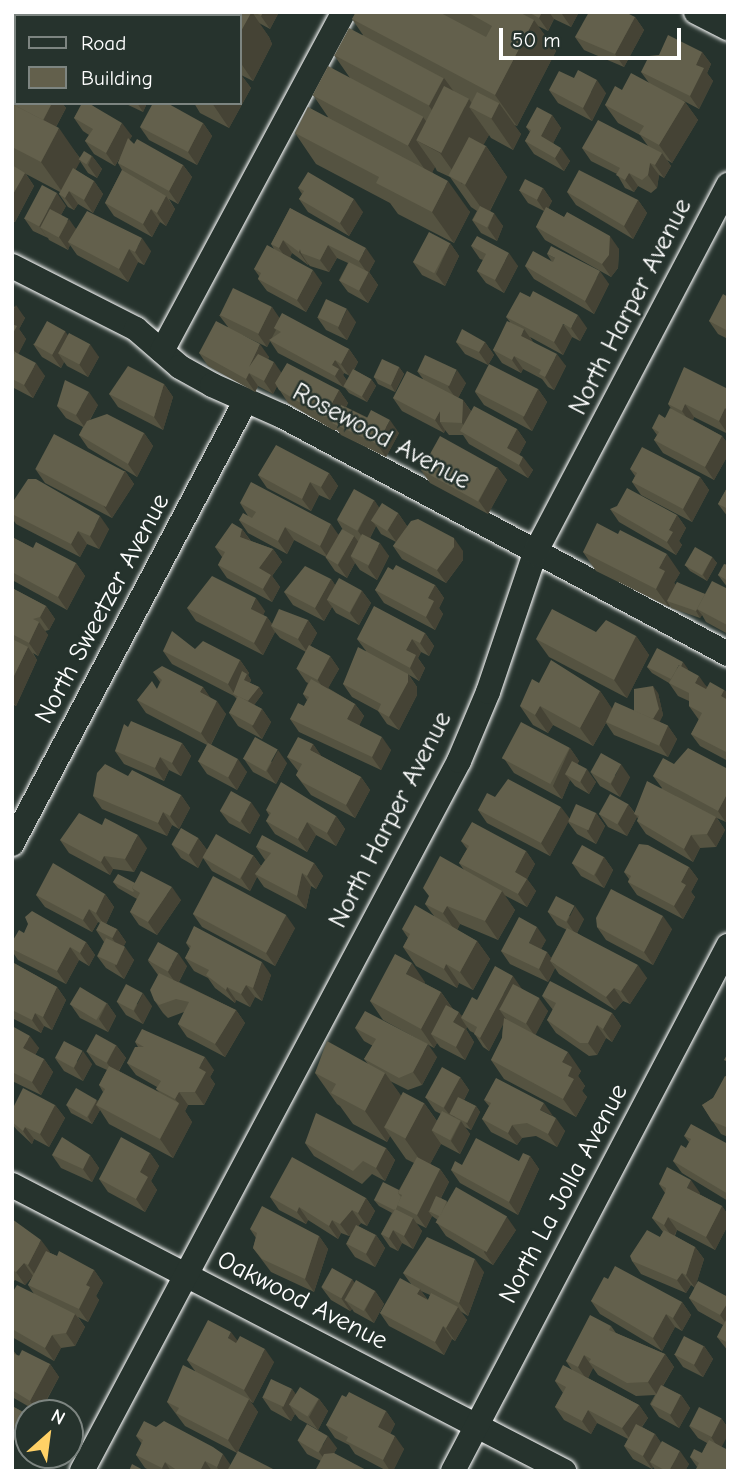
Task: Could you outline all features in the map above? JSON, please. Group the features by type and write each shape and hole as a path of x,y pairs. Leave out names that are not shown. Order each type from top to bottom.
{"street":[{"path":"162,351 344,12"},
{"path":"696,12 728,28"},
{"name":"North Harper Avenue","path":"82,1471 459,761 488,692 535,553 728,185"},
{"name":"Rosewood Avenue","path":"12,266 136,329 180,367 728,654"},
{"name":"North Sweetzer Avenue","path":"12,844 246,400"},
{"name":"North La Jolla Avenue","path":"453,1471 728,946"},
{"name":"Oakwood Avenue","path":"12,1185 564,1471"}],"building":[{"path":"42,12 105,13 104,14"},
{"path":"161,12 251,13 242,29 242,14"},
{"path":"356,12 439,12 486,37 492,26 467,12 519,12 534,20 495,95 352,19"},
{"path":"528,12 542,12 539,18"},
{"path":"589,12 625,12 635,17 615,54 575,37"},
{"path":"349,28 443,78 429,106 334,55"},
{"path":"668,35 702,52 696,65 704,68 690,96 641,72 649,56 659,55"},
{"path":"328,66 423,117 408,146 313,95"},
{"path":"578,70 597,80 583,108 549,90 559,71 574,78"},
{"path":"631,73 685,102 659,145 639,134 644,126 605,105 615,86 622,90"},
{"path":"14,77 14,105 51,105 43,120 12,104"},
{"path":"444,86 469,99 441,153 416,140"},
{"path":"477,92 499,103 492,118 469,107"},
{"path":"12,104 59,128 41,162 12,147"},
{"path":"81,105 91,105 122,123 106,153 85,141 93,129 74,118"},
{"path":"152,105 171,105 203,123 188,152 140,127"},
{"path":"308,107 448,181 432,212 376,183 379,177 295,133"},
{"path":"537,107 552,115 541,136 561,148 555,158 525,141 531,130 526,127"},
{"path":"598,120 662,153 655,165 650,163 648,175 642,180 629,173 625,180 616,175 620,168 582,148"},
{"path":"469,137 486,146 465,185 448,176"},
{"path":"128,138 134,144 137,139 183,165 169,191 118,163"},
{"path":"84,151 92,156 86,164 79,159"},
{"path":"12,165 25,173 12,196"},
{"path":"73,168 94,181 84,200 69,191 65,198 59,194"},
{"path":"122,170 166,196 157,213 151,209 143,224 105,203"},
{"path":"579,170 638,200 624,226 567,192"},
{"path":"308,172 354,199 340,223 299,199 304,191 298,188"},
{"path":"525,179 543,188 537,200 519,191"},
{"path":"42,185 57,193 39,227 24,219"},
{"path":"480,206 494,213 487,228 473,220"},
{"path":"546,207 564,217 567,212 610,236 609,255 602,264 536,227"},
{"path":"290,208 366,248 359,261 328,245 320,260 301,253 300,249 299,252 283,240 279,248 271,244"},
{"path":"50,209 69,219 59,237 40,228"},
{"path":"87,211 142,238 135,252 129,249 119,269 68,242"},
{"path":"429,232 450,243 434,273 413,262"},
{"path":"477,236 509,253 495,280 477,271 486,254 471,246"},
{"path":"267,245 313,270 297,300 258,279 261,273 254,269"},
{"path":"551,246 600,271 585,301 525,266 533,251 553,262 555,258 547,254"},
{"path":"349,262 369,272 359,291 339,281"},
{"path":"233,288 272,307 258,334 220,315"},
{"path":"533,291 578,315 571,328 563,324 554,342 506,317 520,292 530,297"},
{"path":"723,294 728,297 728,331 709,321"},
{"path":"326,299 347,309 338,327 318,317"},
{"path":"282,313 349,349 341,364 335,360 332,365 339,369 335,376 269,340 281,332 274,328"},
{"path":"47,321 65,331 52,355 34,345"},
{"path":"216,321 260,344 249,367 258,354 274,362 264,381 249,373 246,379 199,353"},
{"path":"507,321 524,329 521,336 557,354 545,377 539,374 541,370 514,356 512,360 493,350"},
{"path":"462,329 485,342 479,352 456,342"},
{"path":"69,333 90,344 79,365 58,353"},
{"path":"15,352 36,363 24,385 12,379 12,358"},
{"path":"425,355 457,370 449,386 417,371"},
{"path":"382,359 399,367 391,385 374,377"},
{"path":"287,363 339,390 329,409 333,411 330,416 324,417 279,390 275,383"},
{"path":"489,364 538,389 524,417 475,392"},
{"path":"128,366 164,384 154,417 109,394"},
{"path":"684,367 728,389 728,410 725,408 719,421 685,404 682,411 668,404"},
{"path":"353,369 371,379 362,397 343,386"},
{"path":"407,371 463,400 462,423 440,422 440,411 435,420 393,398"},
{"path":"65,380 89,392 76,415 57,406"},
{"path":"341,405 367,418 371,410 390,420 377,444 332,423"},
{"path":"474,406 517,429 507,448 523,457 519,465 460,431"},
{"path":"670,408 722,436 705,467 654,440 659,432 652,428 659,414 665,418"},
{"path":"107,414 144,433 128,464 79,435 87,421"},
{"path":"54,434 125,472 106,507 35,469"},
{"path":"440,436 497,468 478,502 421,470"},
{"path":"276,445 329,473 321,487 310,482 302,499 258,475"},
{"path":"642,447 700,477 683,509 632,482 637,473 630,469"},
{"path":"28,479 36,479 100,516 90,536 78,531 71,544 12,514 12,503"},
{"path":"251,482 331,524 320,546 285,527 278,541 239,520 243,513 252,518 256,512 240,503"},
{"path":"728,486 728,509 718,504"},
{"path":"627,488 677,515 669,530 673,532 667,542 610,509 617,506"},
{"path":"354,489 374,500 357,531 337,520"},
{"path":"382,503 398,513 387,531 371,521"},
{"path":"418,519 454,538 454,547 437,570 393,546 411,521"},
{"path":"232,523 242,529 240,537 273,549 259,568 271,575 263,589 218,565 225,552 215,547"},
{"path":"597,523 618,534 620,530 667,554 659,568 665,571 656,589 583,552"},
{"path":"342,529 354,536 338,565 326,558"},
{"path":"362,534 380,543 368,565 351,556"},
{"path":"12,537 33,548 36,542 76,563 58,597 12,572"},
{"path":"695,547 712,557 702,575 684,565"},
{"path":"724,564 728,565 728,581 718,575"},
{"path":"396,565 435,585 428,598 434,601 426,617 375,590 388,567 393,570"},
{"path":"305,566 331,579 315,608 284,592"},
{"path":"212,576 256,598 251,609 267,617 254,643 187,608"},
{"path":"339,578 362,591 350,612 327,600"},
{"path":"712,581 728,589 727,625 697,609"},
{"path":"677,582 705,594 696,611 667,601"},
{"path":"12,588 46,606 40,617 33,619 39,622 29,643 12,634"},
{"path":"374,606 425,633 420,643 412,639 406,650 416,655 410,668 357,639"},
{"path":"279,609 308,620 298,639 271,626"},
{"path":"552,609 596,632 606,620 636,636 614,680 536,639"},
{"path":"172,631 195,649 203,641 240,660 228,684 163,651"},
{"path":"12,639 28,647 12,680"},
{"path":"309,645 330,656 318,680 296,669"},
{"path":"358,647 408,674 408,682 389,717 378,711 381,704 343,684"},
{"path":"657,648 683,662 671,679 647,667"},
{"path":"551,660 600,691 580,728 540,706 535,715 520,706 532,679 539,683"},
{"path":"679,665 699,676 695,683 706,689 710,682 724,690 721,696 728,700 728,753 691,734 702,713 689,706 689,693 669,683"},
{"path":"162,666 203,687 200,692 217,701 201,733 137,700 152,681 157,689 162,680 153,672"},
{"path":"242,671 247,674 244,680 259,687 248,701 233,694"},
{"path":"311,679 355,704 347,719 382,737 372,757 290,719 298,703 304,706 309,697 303,694"},
{"path":"653,686 659,709 653,719 634,711 634,689"},
{"path":"238,696 262,709 253,725 229,713"},
{"path":"615,702 668,726 659,746 606,722"},
{"path":"131,721 182,743 172,763 160,757 155,768 115,751 124,724 128,727"},
{"path":"521,722 570,748 550,784 502,758"},
{"path":"255,737 278,750 266,771 243,759"},
{"path":"298,737 313,744 310,750 361,777 346,805 302,782 296,775 302,764 287,757"},
{"path":"208,743 238,759 228,778 198,762"},
{"path":"688,748 728,769 728,797 726,796 718,811 653,776 663,758 674,764"},
{"path":"601,753 621,764 610,783 590,772"},
{"path":"572,761 587,769 580,782 565,774"},
{"path":"105,764 128,776 132,770 181,795 170,816 163,812 158,823 93,796 97,773"},
{"path":"508,779 561,807 541,843 478,810 487,793 495,797"},
{"path":"647,781 716,817 707,834 691,835 684,849 637,821 639,816 634,814"},
{"path":"281,782 336,816 327,833 307,822 298,839 266,821 271,813 266,810"},
{"path":"231,791 251,802 240,822 220,811"},
{"path":"610,794 628,804 617,824 599,814"},
{"path":"576,804 596,813 588,830 568,821"},
{"path":"79,813 102,825 105,818 138,835 125,859 104,856 101,862 60,840"},
{"path":"472,822 526,851 515,872 527,879 518,894 459,863 469,846 461,841"},
{"path":"181,828 198,838 189,854 172,844"},
{"path":"216,834 253,856 240,879 202,857"},
{"path":"262,835 314,863 307,876 302,873 297,896 255,874 271,853 256,847"},
{"path":"639,844 648,845 689,867 681,882 686,885 674,906 628,882 631,876 624,872"},
{"path":"582,845 604,857 594,875 572,863"},
{"path":"440,856 502,891 485,921 447,906 443,913 425,904 429,896 423,888"},
{"path":"53,863 105,894 96,913 89,909 83,920 36,895"},
{"path":"141,871 172,887 148,922 130,912 140,893 132,888"},
{"path":"118,874 135,883 133,892 113,882"},
{"path":"213,876 286,915 266,953 193,914"},
{"path":"611,889 663,916 644,952 597,927 596,918"},
{"path":"556,896 575,906 566,922 548,912"},
{"path":"415,905 477,941 460,972 446,964 444,969 403,947 410,934 402,929"},
{"path":"32,911 86,942 80,953 70,947 57,971 12,949 12,942 19,930 24,933 28,924 25,917"},
{"path":"519,917 537,927 529,943 547,952 539,969 501,951"},
{"path":"101,921 117,929 112,938 96,930"},
{"path":"194,926 262,962 253,988 246,985 241,994 227,987 226,990 206,975 209,970 185,958 191,946 186,943"},
{"path":"567,928 638,965 621,991 614,988 606,997 550,961"},
{"path":"106,938 125,947 117,965 98,956"},
{"path":"158,942 178,953 168,972 148,960"},
{"path":"395,954 412,963 406,974 441,992 421,1029 370,1001"},
{"path":"12,962 57,987 43,1017 35,1013 32,1020 12,1010"},
{"path":"495,966 513,976 480,1038 474,1034 477,1027 461,1018 472,997 477,1000"},
{"path":"159,973 236,1010 215,1044 178,1024 189,1002 176,999 159,1005 154,1000 150,990"},
{"path":"550,981 612,1013 603,1029 597,1025 588,1043 580,1043 547,1020 556,1003 542,996"},
{"path":"126,984 143,993 133,1011 117,1002"},
{"path":"513,984 539,998 526,1024 499,1010"},
{"path":"80,987 107,1003 96,1020 70,1004"},
{"path":"446,1005 459,1012 453,1022 465,1029 456,1047 431,1034"},
{"path":"365,1011 428,1044 413,1072 399,1078 364,1059 376,1039 355,1028"},
{"path":"504,1018 568,1052 562,1062 572,1067 568,1076 574,1079 563,1099 491,1060 502,1038"},
{"path":"12,1026 30,1036 23,1048 44,1059 32,1082 12,1072"},
{"path":"142,1029 205,1057 199,1068 206,1072 195,1092 179,1092 175,1099 156,1089 161,1081 127,1063 135,1047 144,1047 135,1042"},
{"path":"96,1034 116,1045 106,1063 86,1051"},
{"path":"64,1041 83,1051 74,1068 55,1058"},
{"path":"327,1041 385,1073 365,1111 331,1093 336,1084 315,1073"},
{"path":"109,1066 179,1103 160,1139 96,1105 105,1089 99,1085"},
{"path":"442,1067 460,1077 443,1108 425,1098"},
{"path":"725,1076 728,1077 728,1128 712,1121 702,1105 713,1098"},
{"path":"496,1078 544,1103 540,1110 556,1118 548,1134 527,1123 512,1125 508,1133 482,1119 491,1103 484,1100"},
{"path":"23,1088 55,1105 40,1134 25,1127 23,1131 12,1122 12,1110"},
{"path":"76,1088 97,1100 87,1117 66,1105"},
{"path":"403,1092 424,1103 405,1139 384,1127"},
{"path":"458,1097 476,1106 467,1123 449,1114"},
{"path":"442,1111 461,1121 450,1140 432,1130"},
{"path":"316,1113 386,1148 376,1168 363,1161 353,1171 305,1143"},
{"path":"691,1124 728,1144 728,1194 673,1161 681,1145 686,1148 691,1139 684,1136"},
{"path":"62,1137 90,1155 83,1169 52,1155"},
{"path":"121,1137 150,1153 140,1172 148,1177 136,1199 99,1179"},
{"path":"476,1138 519,1161 523,1153 530,1156 509,1202 451,1170 455,1161 462,1165"},
{"path":"292,1157 366,1198 358,1213 352,1210 340,1224 332,1220 329,1226 299,1207 297,1212 270,1197"},
{"path":"417,1157 440,1169 417,1215 397,1205 402,1195 398,1193"},
{"path":"667,1167 691,1180 687,1188 722,1206 706,1237 668,1217 664,1225 652,1218 665,1193 666,1188 659,1184"},
{"path":"383,1182 399,1190 401,1197 394,1210 374,1200"},
{"path":"456,1187 507,1216 487,1252 436,1223"},
{"path":"436,1196 447,1201 440,1216 429,1212"},
{"path":"262,1206 319,1236 305,1279 262,1259 253,1248 257,1233 250,1229"},
{"path":"395,1209 413,1218 404,1236 393,1230 389,1238 381,1234"},
{"path":"12,1219 41,1240 28,1265 24,1263 16,1272 12,1270"},
{"path":"356,1225 376,1235 366,1254 346,1244"},
{"path":"647,1230 660,1237 664,1230 695,1247 686,1275 682,1273 677,1280 632,1261 630,1256"},
{"path":"427,1237 475,1259 459,1303 403,1273"},
{"path":"46,1251 57,1256 59,1251 94,1270 86,1285 90,1287 79,1309 28,1285"},
{"path":"615,1266 682,1302 673,1318 666,1314 653,1338 591,1301 604,1277 608,1279"},
{"path":"332,1268 352,1279 341,1298 321,1287"},
{"path":"400,1278 420,1289 417,1294 428,1300 431,1293 458,1307 446,1328 443,1326 435,1342 380,1313"},
{"path":"356,1280 375,1291 364,1311 345,1300"},
{"path":"698,1281 728,1297 720,1315 689,1298"},
{"path":"17,1285 75,1314 66,1333 52,1335 45,1348 12,1329 12,1293"},
{"path":"590,1315 611,1326 609,1330 665,1354 648,1382 627,1383 589,1362 591,1359 584,1355 578,1367 566,1361"},
{"path":"208,1320 231,1332 228,1338 236,1343 240,1336 265,1349 244,1390 187,1360"},
{"path":"728,1320 728,1343 717,1337"},
{"path":"684,1336 704,1346 694,1365 674,1355"},
{"path":"22,1350 50,1364 31,1399 12,1390 12,1353 19,1356"},
{"path":"183,1365 249,1399 228,1440 176,1413 179,1408 167,1402"},
{"path":"563,1365 639,1405 622,1428 588,1410 582,1421 555,1407 566,1387 555,1381"},
{"path":"271,1379 292,1389 283,1407 263,1397"},
{"path":"661,1385 681,1395 671,1415 651,1405"},
{"path":"300,1387 319,1399 308,1416 289,1405"},
{"path":"349,1392 386,1411 378,1427 395,1436 383,1460 346,1441 348,1437 326,1425 342,1395 346,1397"},
{"path":"12,1406 14,1428 12,1428"},
{"path":"699,1407 721,1418 712,1437 689,1426"},
{"path":"144,1421 156,1427 164,1421 213,1447 223,1454 217,1467 205,1461 200,1471 178,1471 165,1462 162,1468 136,1455 143,1440 136,1436"},
{"path":"307,1424 328,1436 318,1452 297,1440"},
{"path":"636,1424 655,1434 643,1456 624,1446"},
{"path":"709,1440 728,1450 728,1471 695,1471 699,1463 690,1457 694,1449 702,1453"},
{"path":"662,1441 680,1451 669,1471 650,1462"},
{"path":"238,1451 273,1469 273,1471 227,1471"},
{"path":"334,1453 368,1471 315,1471 324,1454"},
{"path":"132,1464 145,1471 129,1471"}]}
